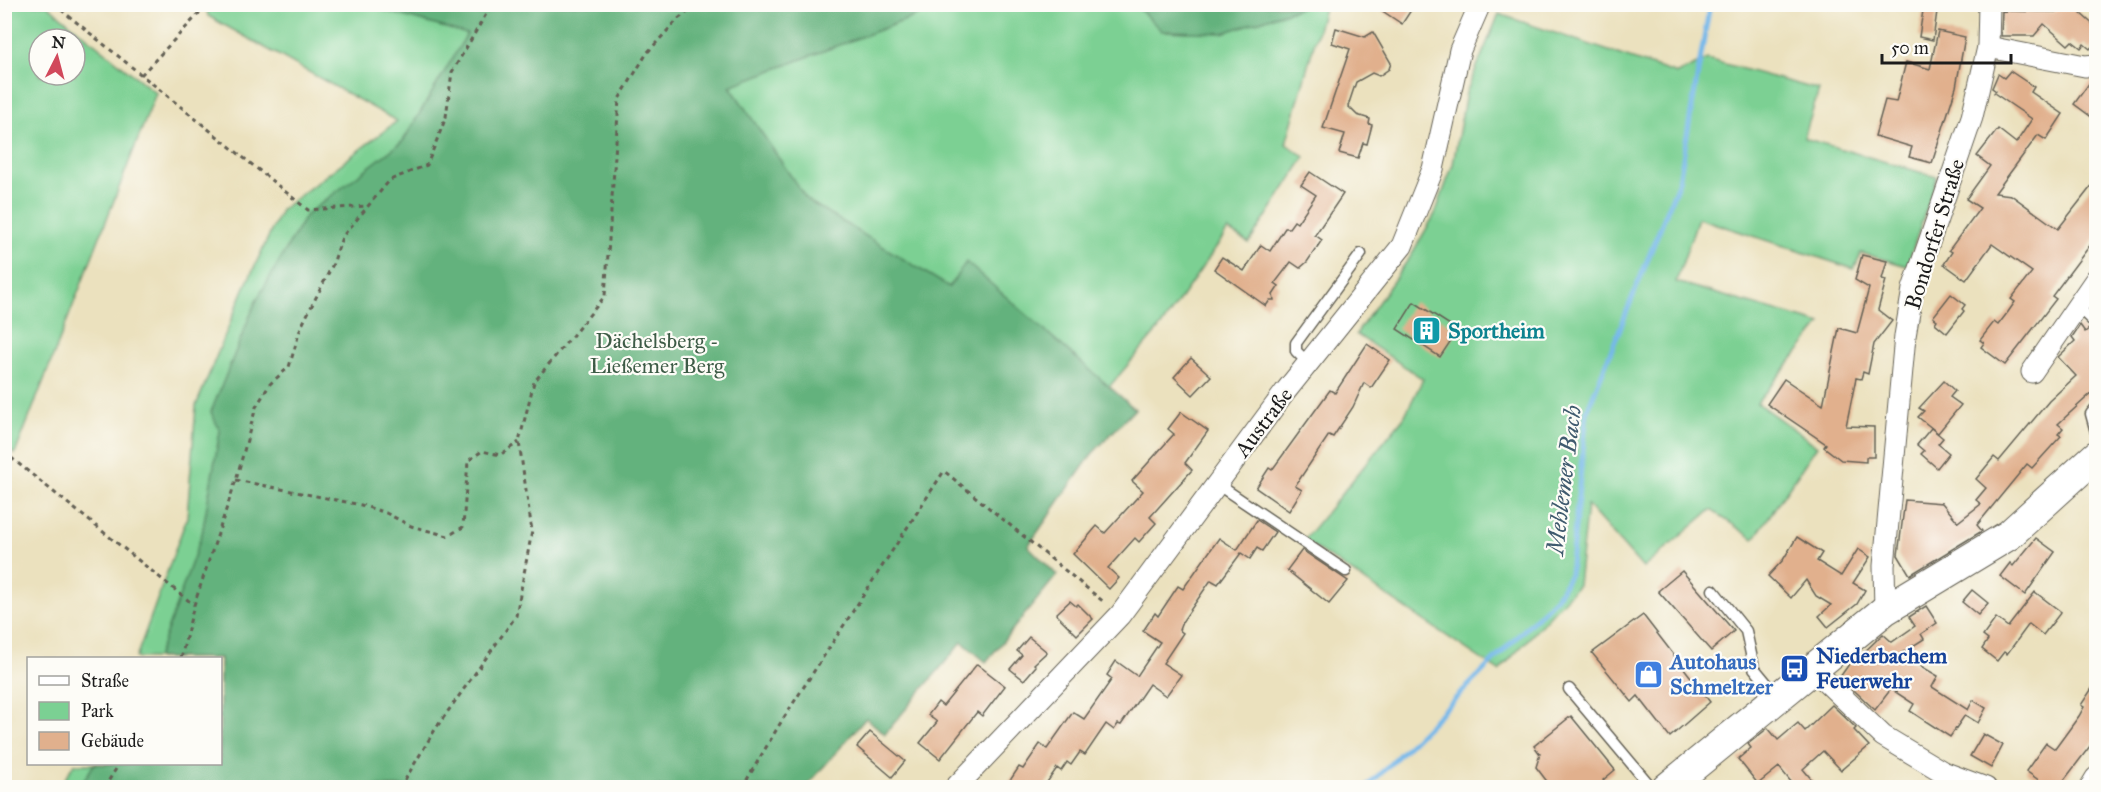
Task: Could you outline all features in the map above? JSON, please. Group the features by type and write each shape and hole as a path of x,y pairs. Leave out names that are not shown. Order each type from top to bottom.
{"main road":[{"path":"1667,788 1885,610 2008,535 2097,456"}],"street":[{"name":"Austraße","path":"955,788 1120,615 1308,363 1402,246 1433,169 1460,50 1480,4"},
{"name":"Bondorfer Straße","path":"1885,610 1884,566 1905,336 1913,289 1972,117 1988,47 1989,4"},
{"path":"1988,47 2085,66 2097,65"},
{"path":"2032,372 2097,279"},
{"path":"1812,668 1883,736 1943,772 1986,788"},
{"path":"2090,788 2097,778"}],"lane":[{"path":"1308,363 1296,351 1296,343 1361,254"},
{"path":"2078,307 2097,324"},
{"path":"2097,408 2091,414 2097,432"},
{"path":"1216,484 1346,571"},
{"path":"1713,590 1746,631 1754,668 1778,697"},
{"path":"1569,689 1652,788"}],"path":[{"path":"54,4 308,210 368,206"},
{"path":"141,75 208,4"},
{"path":"181,657 194,605 236,480 256,407 270,384 289,367 301,327 333,264 342,237 390,180 427,165 446,117 452,72 492,4"},
{"path":"400,788 436,728 516,616 532,531 519,442 534,382 605,296 619,99 647,53 678,19 699,4"},
{"path":"236,480 361,505 386,513 411,526 448,536 463,527 468,461 482,451 500,455 519,442"},
{"path":"4,452 194,605"},
{"path":"742,788 781,722 944,471 1120,615"},
{"path":"104,788 119,765"}],"green space":[{"name":"Dächelsberg - Ließemer Berg","path":"1245,4 1260,21 1308,5 1325,5 1286,144 1305,157 1249,243 1228,230 1163,324 1109,387 1093,373 699,787 59,788 73,765 222,765 222,657 136,657 187,517 196,406 244,289 281,210 397,121 208,16 206,5"},
{"path":"4,5 47,5 74,27 27,27 27,87 87,87 87,37 156,93 15,454 4,445"},
{"name":"Dächelsberg - Ließemer Berg","path":"364,5 960,5 935,9 730,86 807,200 949,287 966,262 1135,409 1092,454 1028,546 1057,575 986,662 962,642 885,734 866,718 806,787 80,787 93,765 222,765 222,657 157,657 202,534 220,431 211,412 256,301 306,215 403,141 467,34"},
{"path":"1135,5 1308,5 1223,33 1162,31"},
{"path":"1499,14 1677,74 1707,59 1819,90 1804,138 1937,177 1907,266 1861,253 1854,269 1698,218 1676,282 1821,324 1757,403 1817,446 1754,539 1711,510 1643,568 1587,505 1578,585 1499,671 1304,540 1404,417 1423,379 1356,334 1410,257 1435,214 1453,164 1466,93"}],"building":[{"path":"1372,4 1415,4 1402,24"},
{"path":"1924,4 1938,4 1933,40 1919,37"},
{"path":"2048,4 2070,4 2097,28 2097,41 2090,49 2084,44 2081,48 2072,41 2068,45 2044,24 2034,36 2001,36 2002,11 2055,12"},
{"path":"1336,28 1365,37 1373,32 1391,63 1389,69 1379,76 1372,73 1356,82 1348,106 1357,115 1370,119 1369,124 1372,125 1367,144 1363,143 1358,158 1339,153 1345,134 1323,128 1350,49 1332,43"},
{"path":"1938,31 1965,37 1956,87 1932,163 1909,157 1912,147 1875,136 1885,100 1896,102 1906,62 1930,69"},
{"path":"2010,71 2034,87 2031,92 2063,114 2046,140 2038,135 1995,193 2011,195 2058,229 2097,179 2097,236 2052,296 2056,299 2005,365 1981,347 1984,343 1980,340 1994,322 1998,325 2008,312 2015,302 2011,299 2032,272 1992,244 1966,280 1944,264 1952,252 1949,250 1980,208 1966,199 1990,166 1977,156 1998,129 2016,143 2032,119 1994,93 1996,91 1992,88 1998,74 2004,78"},
{"path":"2093,78 2097,78 2097,121 2074,104"},
{"path":"1310,172 1343,194 1315,235 1322,240 1307,262 1300,268 1291,262 1275,283 1279,286 1273,295 1274,300 1270,300 1266,306 1214,269 1222,257 1244,271 1261,245 1270,251 1285,228 1289,228 1294,221 1297,223 1316,195 1301,185"},
{"path":"1862,255 1887,261 1882,279 1886,280 1878,310 1892,321 1874,344 1868,374 1863,372 1861,379 1856,378 1846,426 1874,427 1874,457 1866,457 1866,462 1841,460 1824,447 1826,444 1767,404 1784,379 1823,405 1839,328 1857,333 1869,288 1855,280"},
{"path":"1951,294 1965,305 1962,309 1964,311 1947,333 1935,323 1937,320 1933,317"},
{"name":"Sportheim","path":"1414,302 1458,330 1440,357 1397,329"},
{"path":"2080,325 2085,332 2090,328 2097,331 2097,388 2058,424 2063,428 2058,434 2061,436 2032,468 2027,464 1977,525 1982,531 1910,575 1898,555 1905,500 1942,503 1958,522 1981,504 1976,500 1986,488 1976,479 1994,457 1999,461 2049,401 2076,376 2058,357 2075,341 2072,337"},
{"path":"1367,344 1390,360 1371,388 1364,383 1353,407 1333,437 1329,435 1295,486 1302,490 1289,511 1256,488 1269,468 1272,470 1330,390 1335,393"},
{"path":"1191,358 1211,376 1193,395 1174,377"},
{"path":"1944,381 1955,391 1950,397 1961,405 1938,433 1918,417 1924,411 1919,408"},
{"path":"1181,412 1208,431 1185,463 1192,470 1150,517 1156,523 1139,542 1135,538 1108,568 1119,578 1109,589 1073,554 1097,526 1105,533 1143,491 1132,481 1174,434 1168,429"},
{"path":"1931,428 1943,438 1938,444 1949,453 1937,468 1921,454 1924,451 1917,445"},
{"path":"1257,520 1275,532 1262,551 1257,548 1250,559 1241,553 1218,584 1211,580 1182,622 1179,630 1183,633 1163,663 1181,675 1166,696 1149,684 1121,725 1118,724 1114,730 1106,724 1085,755 1080,752 1071,765 1067,762 1061,771 1057,768 1043,788 1005,788 1019,767 1023,769 1040,744 1047,749 1073,712 1084,719 1112,679 1107,675 1116,661 1137,676 1160,642 1143,631 1155,613 1158,616 1178,586 1183,589 1219,538 1237,550"},
{"path":"1797,537 1822,553 1817,561 1841,576 1858,549 1870,557 1853,583 1865,590 1857,604 1828,627 1819,616 1831,605 1816,596 1806,580 1791,598 1768,576 1783,560"},
{"path":"2036,538 2055,552 2025,595 2000,576 2010,563 2013,566"},
{"path":"1302,550 1348,581 1329,604 1287,570"},
{"path":"1682,571 1734,631 1711,651 1658,591"},
{"path":"1972,590 1988,603 1978,615 1962,602"},
{"path":"2035,592 2061,612 2043,635 2029,624 2007,654 2004,652 1997,661 1982,649 1988,640 1983,636 1996,618 2008,627"},
{"path":"1070,601 1076,606 1078,604 1093,619 1077,635 1056,614"},
{"path":"1926,606 1937,623 1921,634 1924,639 1900,654 1938,676 1932,687 1968,710 1973,700 1986,708 1978,723 1965,715 1950,737 1910,711 1914,704 1891,689 1875,710 1840,677 1854,657 1857,659 1883,634 1892,642 1915,626 1909,617"},
{"name":"Autohaus Schmeltzer","path":"1643,615 1710,702 1670,737 1638,696 1632,702 1592,653"},
{"path":"1029,637 1047,652 1034,664 1036,666 1024,680 1010,669 1022,655 1017,651"},
{"path":"977,664 1005,686 982,716 977,712 940,759 920,743 937,722 928,715 938,702 943,706"},
{"path":"2097,681 2097,737 2058,788 2050,788 2026,771 2046,743 2055,749 2079,716 2084,707 2081,705"},
{"path":"1832,705 1856,728 1854,730 1869,746 1841,770 1823,751 1803,769 1813,781 1806,788 1796,788 1779,767 1758,784 1738,759 1751,748 1748,744 1768,728 1778,740 1798,723 1805,731"},
{"path":"1571,716 1615,770 1603,780 1609,788 1552,788 1536,767 1540,754 1534,746"},
{"path":"870,732 905,761 892,777 857,747"},
{"path":"1983,734 2003,745 1991,768 1970,756"}],"waterway":[{"name":"Mehlemer Bach","path":"1366,788 1557,597 1570,574 1587,411 1679,181 1710,4"}],"place":[{"name":"Sportheim","path":"1427,330"},
{"name":"Niederbachem Feuerwehr","path":"1795,668"},
{"name":"Autohaus Schmeltzer","path":"1649,674"}]}
